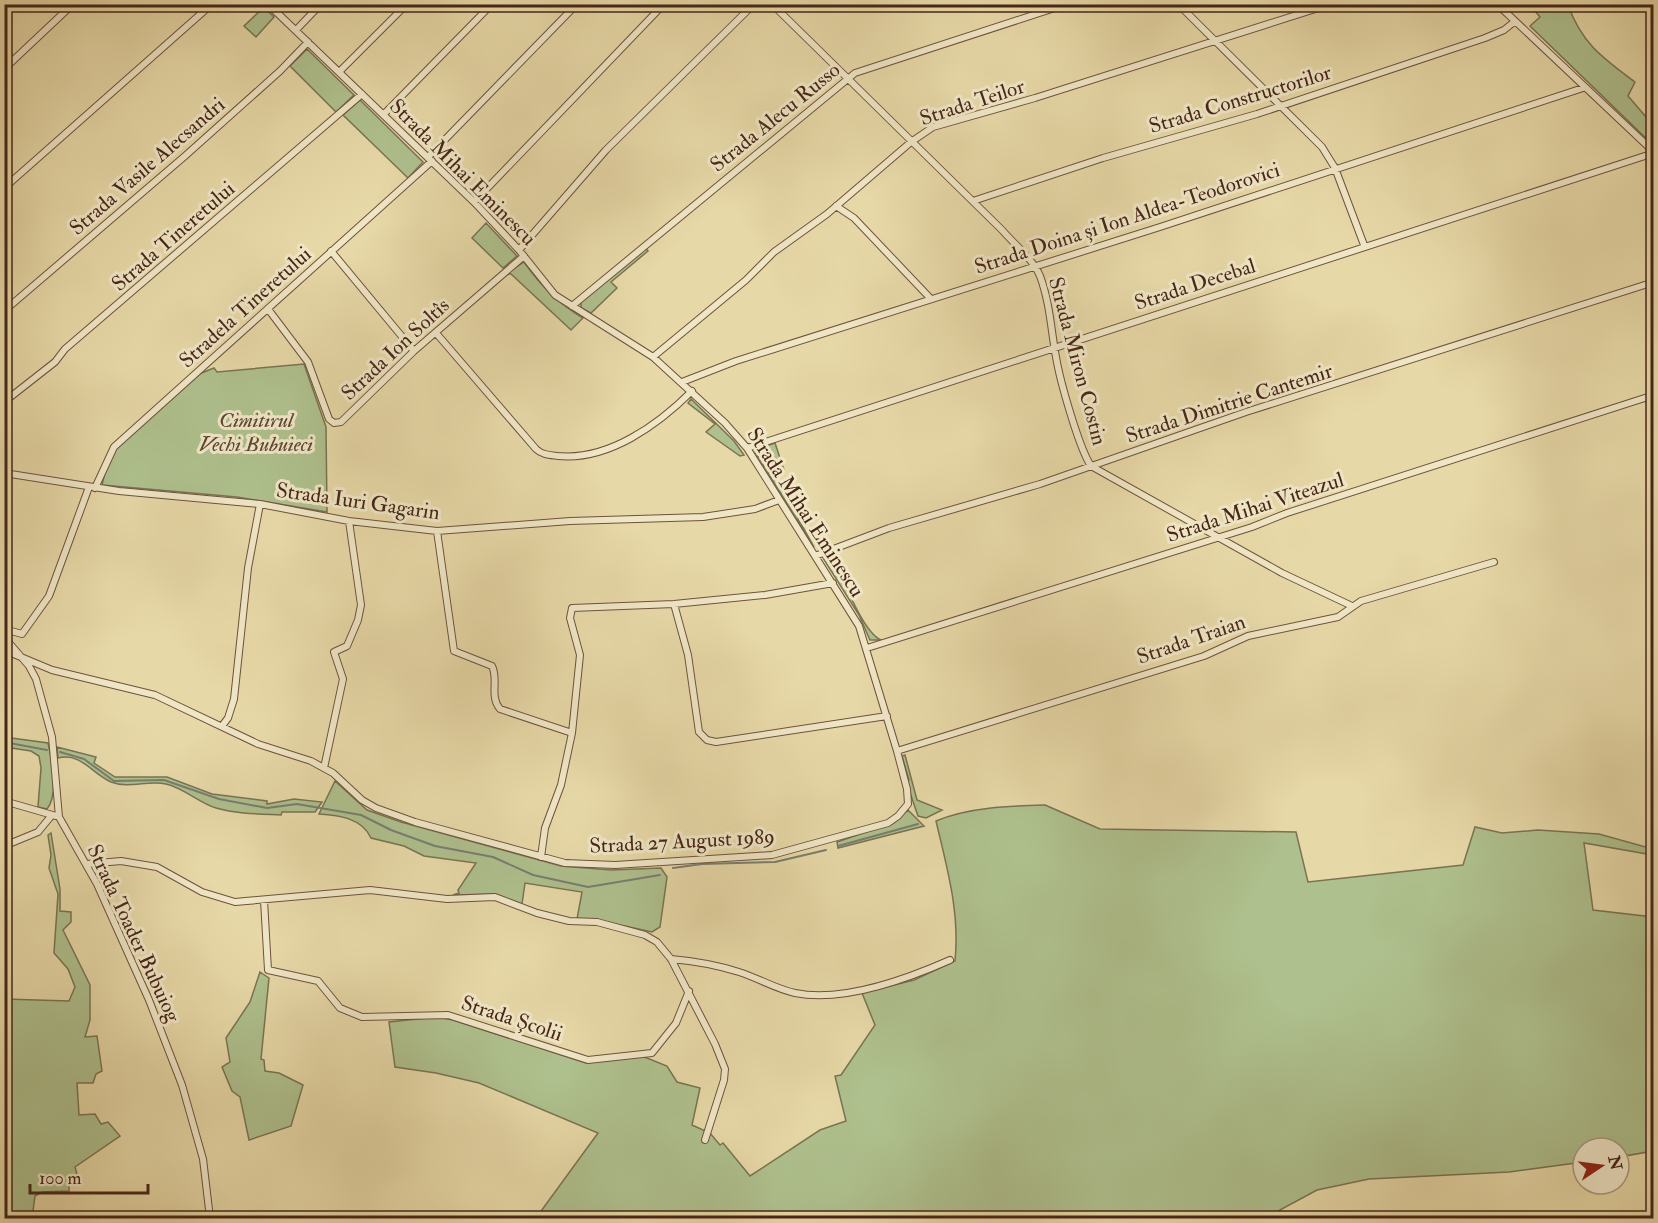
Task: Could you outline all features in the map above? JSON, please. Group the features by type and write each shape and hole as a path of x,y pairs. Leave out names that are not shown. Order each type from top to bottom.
{"street":[{"path":"4,69 73,4"},
{"path":"4,188 212,4"},
{"name":"Strada Mihai Eminescu","path":"268,4 474,202 521,253 548,288 572,306 653,357 692,391 747,448 860,626 897,751 907,789 908,804"},
{"path":"296,30 321,4"},
{"path":"339,72 407,4"},
{"path":"384,114 492,4"},
{"name":"Stradela Tineretului","path":"4,628 21,635 39,613 49,596 92,487 113,448 430,159 577,4"},
{"path":"474,202 664,4"},
{"name":"Strada Ion Soltîs","path":"268,309 308,362 322,405 334,423 341,422 521,253 606,150 754,4"},
{"name":"Strada Miron Costin","path":"772,4 973,201 1033,265 1048,305 1056,357 1082,447 1091,466 1282,573 1352,606"},
{"name":"Strada Alecu Russo","path":"572,306 846,78 867,67 1067,4"},
{"path":"1178,4 1322,147 1335,168 1364,245"},
{"name":"Strada Teilor","path":"653,357 746,280 774,252 836,206 911,142 933,128 1331,4"},
{"path":"1497,4 1653,152"},
{"name":"Strada Constructorilor","path":"973,201 1485,38 1504,30 1514,22"},
{"name":"Strada Vasile Alecsandri","path":"4,311 186,156 280,71 308,42"},
{"name":"Strada Doina și Ion Aldea-Teodorovici","path":"682,382 736,361 1033,265 1160,227 1583,88"},
{"name":"Strada Tineretului","path":"4,402 47,369 65,349 362,94"},
{"name":"Strada Decebal","path":"747,448 1653,152"},
{"path":"836,206 854,218 931,299"},
{"path":"331,251 414,351"},
{"name":"Strada Dimitrie Cantemir","path":"815,555 889,528 1040,484 1246,412 1653,282"},
{"path":"436,333 536,449 548,455 576,456 617,444 666,416 692,391"},
{"name":"Strada Mihai Viteazul","path":"867,648 1216,536 1252,527 1297,509 1653,395"},
{"name":"Strada Iuri Gagarin","path":"4,473 92,487 260,504 350,521 437,531 570,521 703,517 754,509 779,500"},
{"path":"222,726 228,718 234,699 248,568 260,504"},
{"path":"324,768 343,679 334,652 346,646 361,605 350,521"},
{"path":"437,531 454,651 492,666 495,672 494,695 500,709 572,734"},
{"name":"Strada Traian","path":"897,751 1204,656 1248,636 1338,617 1361,601 1494,562"},
{"path":"541,857 545,828 561,785 572,734 580,655 570,618 572,608 674,604 765,595 833,584"},
{"path":"674,604 688,655 699,732 702,737 716,742 887,716"},
{"name":"Strada Toader Bubuiog","path":"4,637 36,680 52,737 56,816 87,864 149,1000 182,1085 203,1159 210,1218"},
{"name":"Strada 27 August 1989","path":"4,650 61,673 155,695 258,744 311,761 324,768 362,800 376,808 415,822 565,862 615,865 772,855 888,823 898,816 908,804"},
{"path":"4,801 56,816"},
{"path":"4,846 38,832 56,816"},
{"path":"87,864 121,861 157,867 221,900 235,902 370,890 447,899 495,897 537,913 569,921 597,922 627,928 657,942 671,959 725,1069 724,1080 705,1140"},
{"name":"Strada Școlii","path":"264,900 268,970 318,981 340,1008 362,1017 448,1015 588,1060 651,1053 676,1023 688,991"},
{"path":"671,959 708,963 794,993 815,996 839,994 912,976 950,960"}],"green space":[{"path":"1530,5 1568,5 1587,40 1603,57 1635,82 1628,96 1652,124 1648,134 1653,137 1653,145 1530,26 1540,17"},
{"path":"264,7 274,17 256,37 244,26"},
{"path":"307,49 354,95 336,112 290,66"},
{"path":"360,100 423,162 408,178 343,115"},
{"path":"486,223 517,256 503,268 472,238"},
{"path":"645,247 648,251 611,282 617,288 591,313 581,308 581,300"},
{"path":"524,262 550,293 583,318 571,330 511,274 506,274"},
{"name":"Cimitirul Vechi Bubuieci","path":"304,364 326,427 327,512 237,497 102,485 107,464 114,451 199,374 214,368 217,372"},
{"path":"691,399 734,441 744,455 740,456 706,432 715,424 688,403"},
{"path":"775,443 784,470 775,478 793,507 802,503 807,513 798,518 814,547 755,452 757,449"},
{"path":"831,553 859,614 874,635 881,640 870,640 859,615 823,558"},
{"path":"4,737 48,743 54,786 51,803 47,809 38,807 41,768 39,756 31,751 5,747"},
{"path":"57,747 96,757 94,763 115,777 167,777 212,794 267,801 267,804 294,799 322,802 315,812 282,812 281,815 224,810 210,806 166,784 125,785 111,782 80,761 66,757 58,758"},
{"path":"905,755 917,800 942,810 926,818 918,816 906,781 909,780 902,756"},
{"path":"335,781 367,810 401,822 561,866 611,870 661,868 667,877 660,927 652,932 598,920 577,919 582,892 525,883 522,904 495,894 453,895 459,893 458,890 476,863 424,856 404,846 371,838 362,826 349,819 319,814"},
{"path":"1045,805 1100,829 1296,832 1308,882 1463,865 1475,827 1502,833 1538,830 1599,834 1653,849 1653,855 1584,843 1593,910 1653,917 1653,1151 1631,1155 1631,1136 1571,1136 1571,1164 1509,1172 1369,1179 1317,1190 1265,1218 536,1218 598,1133 479,1083 395,1067 389,1022 437,1017 453,1020 586,1063 642,1056 667,1066 677,1082 700,1088 692,1125 710,1133 720,1145 723,1143 750,1176 820,1130 846,1121 835,1076 841,1075 875,1025 862,993 914,980 955,961 954,908 936,821 976,810"},
{"path":"908,810 924,826 838,848 837,842 895,822"},
{"path":"51,833 60,889 60,911 71,912 71,922 63,930 90,985 90,1020 85,1037 97,1036 102,1071 96,1074 93,1083 77,1083 79,1115 95,1114 101,1124 108,1122 120,1136 75,1167 80,1185 69,1185 69,1191 42,1192 35,1196 32,1218 5,1218 5,999 69,1001 75,987 68,969 54,953 58,894 49,868 51,855 48,835"},
{"path":"260,972 269,978 261,1059 264,1060 265,1071 279,1073 303,1085 291,1126 249,1140 240,1097 232,1091 222,1067 230,1062 226,1038 250,1002"}],"waterway":[{"path":"4,742 47,750"},
{"path":"60,752 84,759 114,781 164,780 219,799 267,808 297,804 361,815 391,830 435,846 493,857 533,875 588,887 660,875"},
{"path":"838,846 918,824"},
{"path":"673,868 702,864 775,862 826,850"}]}
